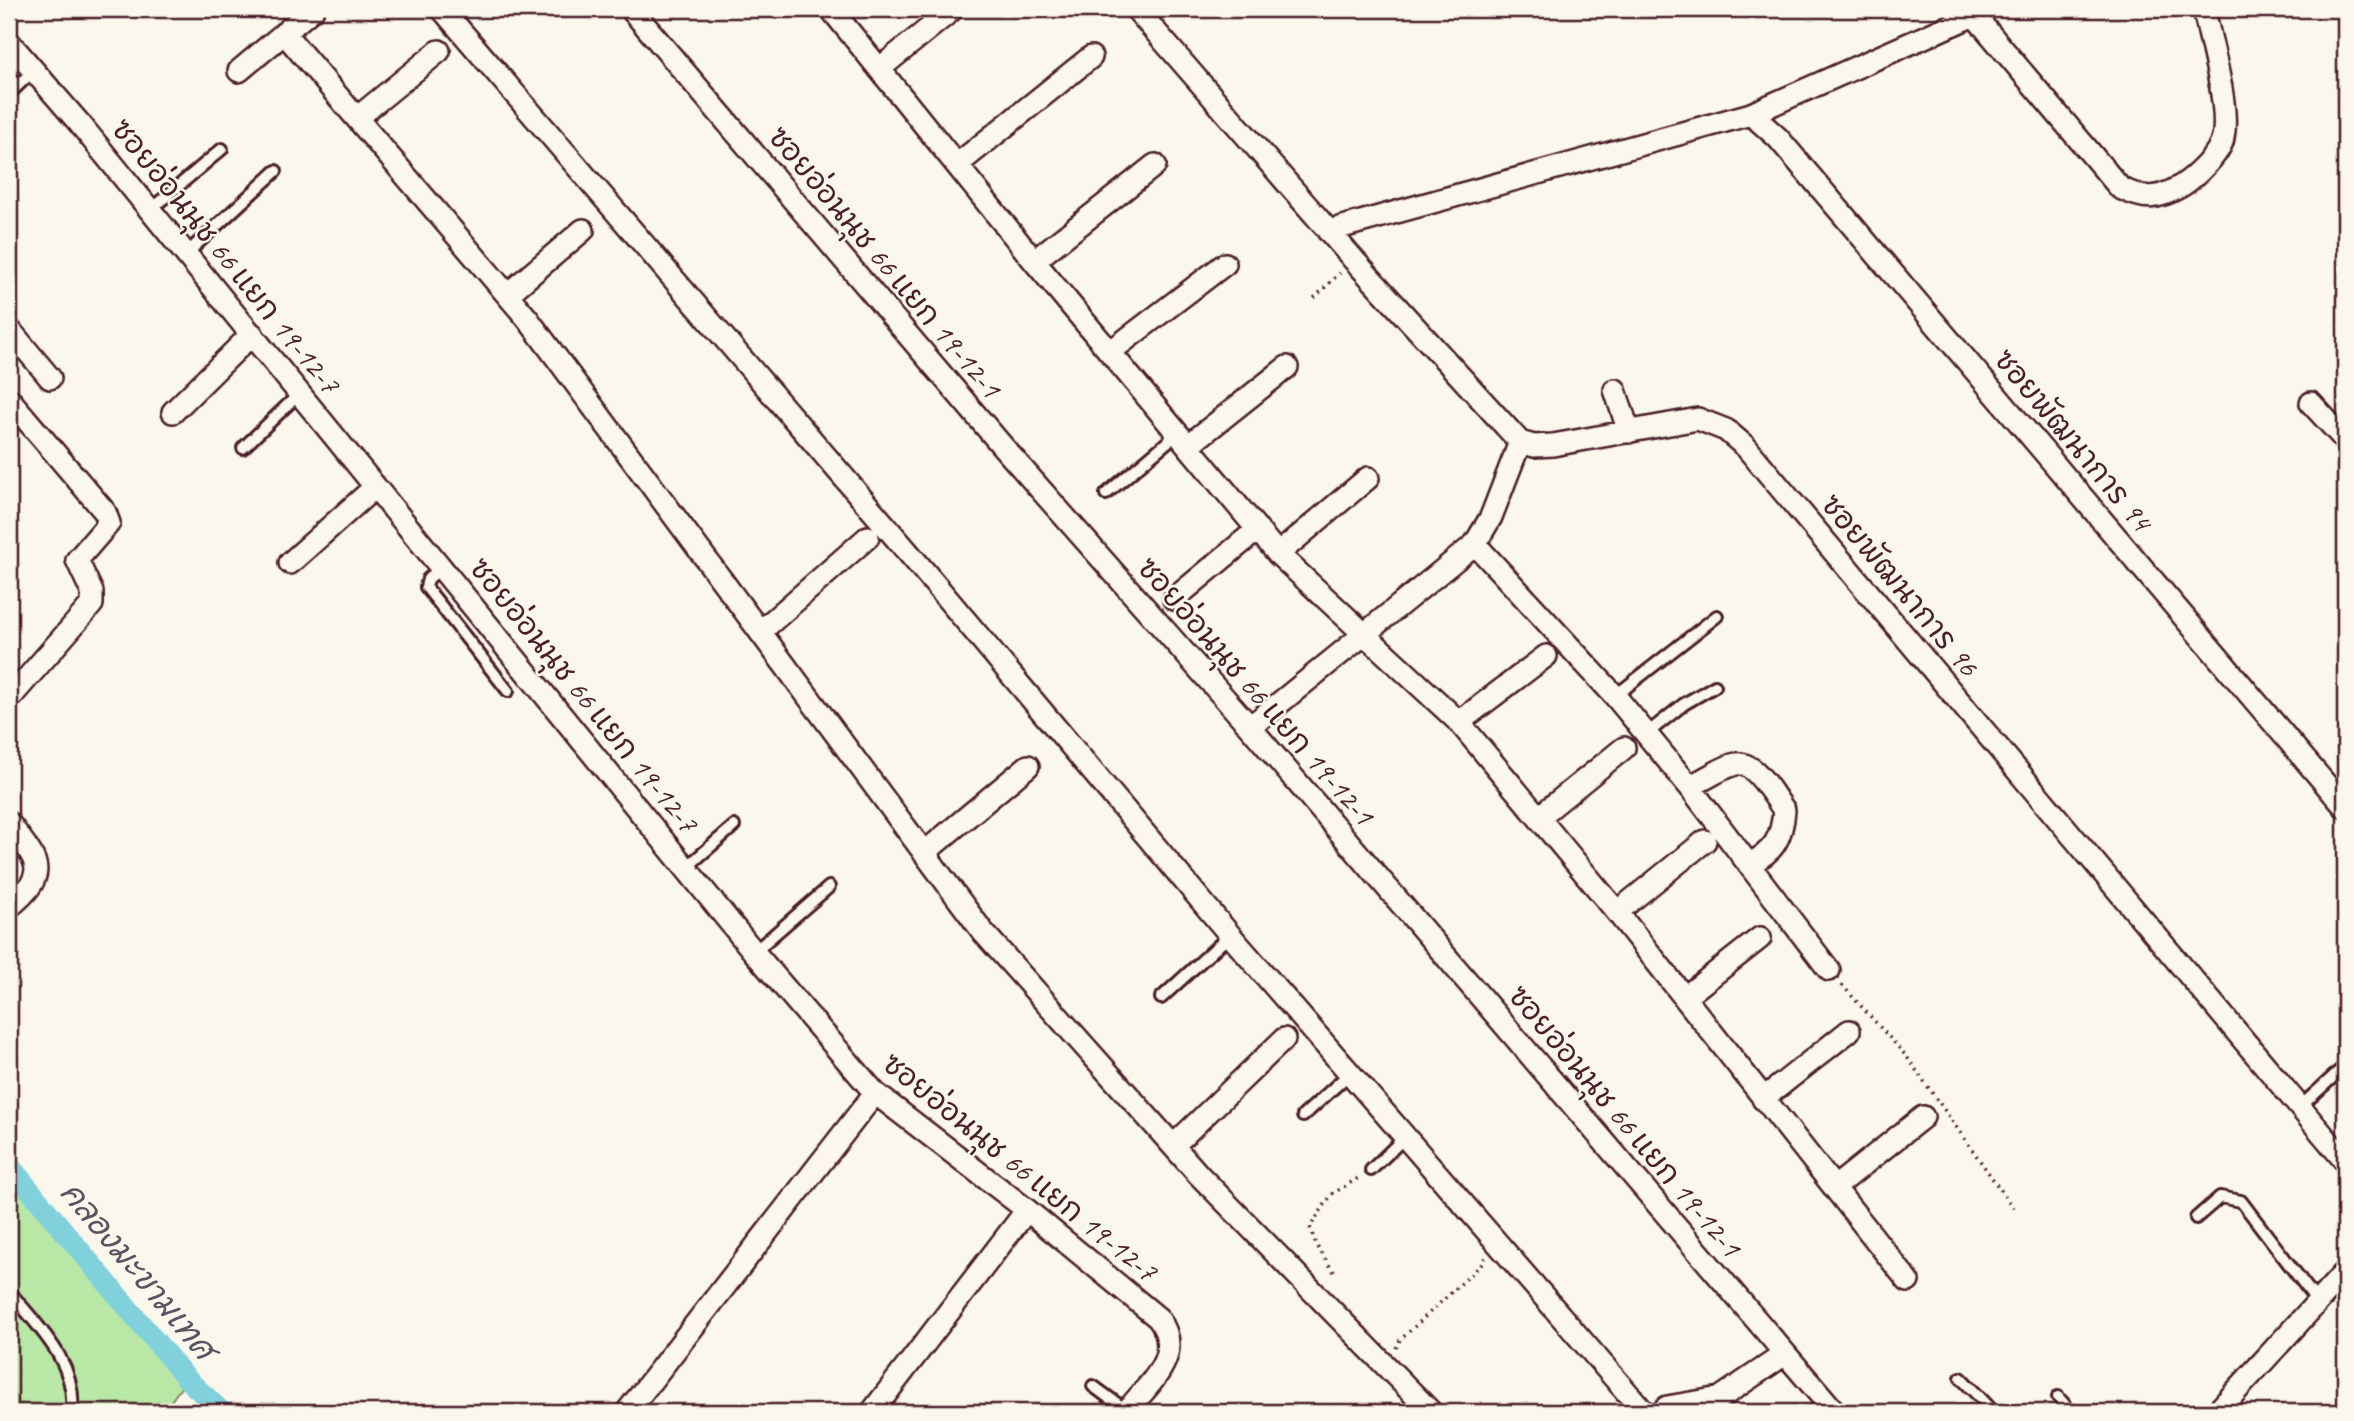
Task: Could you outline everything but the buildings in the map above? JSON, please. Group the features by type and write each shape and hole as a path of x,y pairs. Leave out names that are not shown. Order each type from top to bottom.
{"street":[{"path":"239,71 313,9"},
{"path":"442,9 922,568 1230,935 1644,1412"},
{"name":"ซอยอ่อนนุช 66 แยก 19-12-1","path":"631,9 1004,448 1250,727 1834,1412"},
{"path":"831,9 1034,261 1278,554 1459,722 1617,912 1908,1281"},
{"path":"879,68 953,9"},
{"path":"1136,9 1328,231 1520,442 1491,517 1475,544 1250,727"},
{"path":"1328,231 1751,114 1974,12 2120,188 2140,198 2166,195 2197,176 2223,140 2223,109 2204,9"},
{"path":"284,33 508,294 982,932 1173,1146 1431,1412"},
{"name":"ซอยอ่อนนุช 66 แยก 19-12-7","path":"9,42 252,334 754,951 875,1093 1027,1210 1158,1318 1168,1331 1171,1347 1164,1364 1126,1412"},
{"path":"357,118 439,51"},
{"path":"958,164 1091,57"},
{"name":"ซอยพัฒนาการ 94","path":"1751,114 1778,138 2345,807"},
{"path":"1034,261 1155,165"},
{"path":"508,294 583,230"},
{"path":"1111,351 1225,264"},
{"path":"9,329 50,378"},
{"path":"173,412 252,334"},
{"path":"1183,439 1287,367"},
{"path":"1615,390 1629,432"},
{"path":"9,399 105,512 109,523 77,560 92,592 92,604 9,699"},
{"path":"2311,403 2345,439"},
{"name":"ซอยพัฒนาการ 96","path":"1520,442 1534,446 1553,445 1698,419 1726,430 1746,447 2345,1161"},
{"path":"1278,554 1368,478"},
{"path":"290,562 375,487"},
{"path":"1174,599 1258,528"},
{"path":"760,632 867,537"},
{"path":"1475,544 1615,696 1689,786 1829,970"},
{"path":"1459,722 1546,656"},
{"path":"1539,817 1624,748"},
{"path":"1689,786 1737,764 1747,766 1770,791 1784,810 1781,833 1768,852 1749,864"},
{"path":"924,853 1028,766"},
{"path":"9,823 36,859 38,873 34,883 9,907"},
{"path":"1617,912 1705,841"},
{"path":"1685,997 1760,938"},
{"path":"1763,1099 1849,1031"},
{"path":"1173,1146 1284,1038"},
{"path":"627,1412 875,1093"},
{"path":"1834,1188 1923,1116"},
{"path":"872,1412 1027,1210"},
{"path":"2217,1412 2345,1272"},
{"path":"1661,1412 1667,1407 1720,1398 1785,1354"}],"lane":[{"path":"9,94 33,71"},
{"path":"150,210 222,149"},
{"path":"186,254 276,171"},
{"path":"243,448 300,393"},
{"path":"1106,494 1183,439"},
{"path":"442,567 425,583 426,587 508,691"},
{"path":"1615,696 1717,616"},
{"path":"1645,735 1684,704 1715,686"},
{"path":"687,867 734,826"},
{"path":"754,951 829,887"},
{"path":"1161,998 1230,935"},
{"path":"2300,1107 2345,1066"},
{"path":"1303,1116 1350,1073"},
{"path":"1371,1170 1405,1137"},
{"path":"2196,1218 2220,1197 2241,1201 2317,1301"},
{"path":"9,1291 71,1377 72,1412"},
{"path":"1961,1378 1994,1412"},
{"path":"1093,1386 1126,1412"},
{"path":"2059,1397 2071,1412"}],"path":[{"path":"1314,298 1354,260"},
{"path":"1829,970 1907,1057 2014,1209"},
{"path":"1334,1272 1316,1245 1310,1227 1332,1194 1371,1170"},
{"path":"1394,1352 1400,1339 1481,1265 1495,1240"}],"green space":[{"path":"9,1165 187,1379 163,1412 9,1412"}],"waterway":[{"name":"คลองมะขามเทศ","path":"9,1165 187,1379 222,1412"}]}
